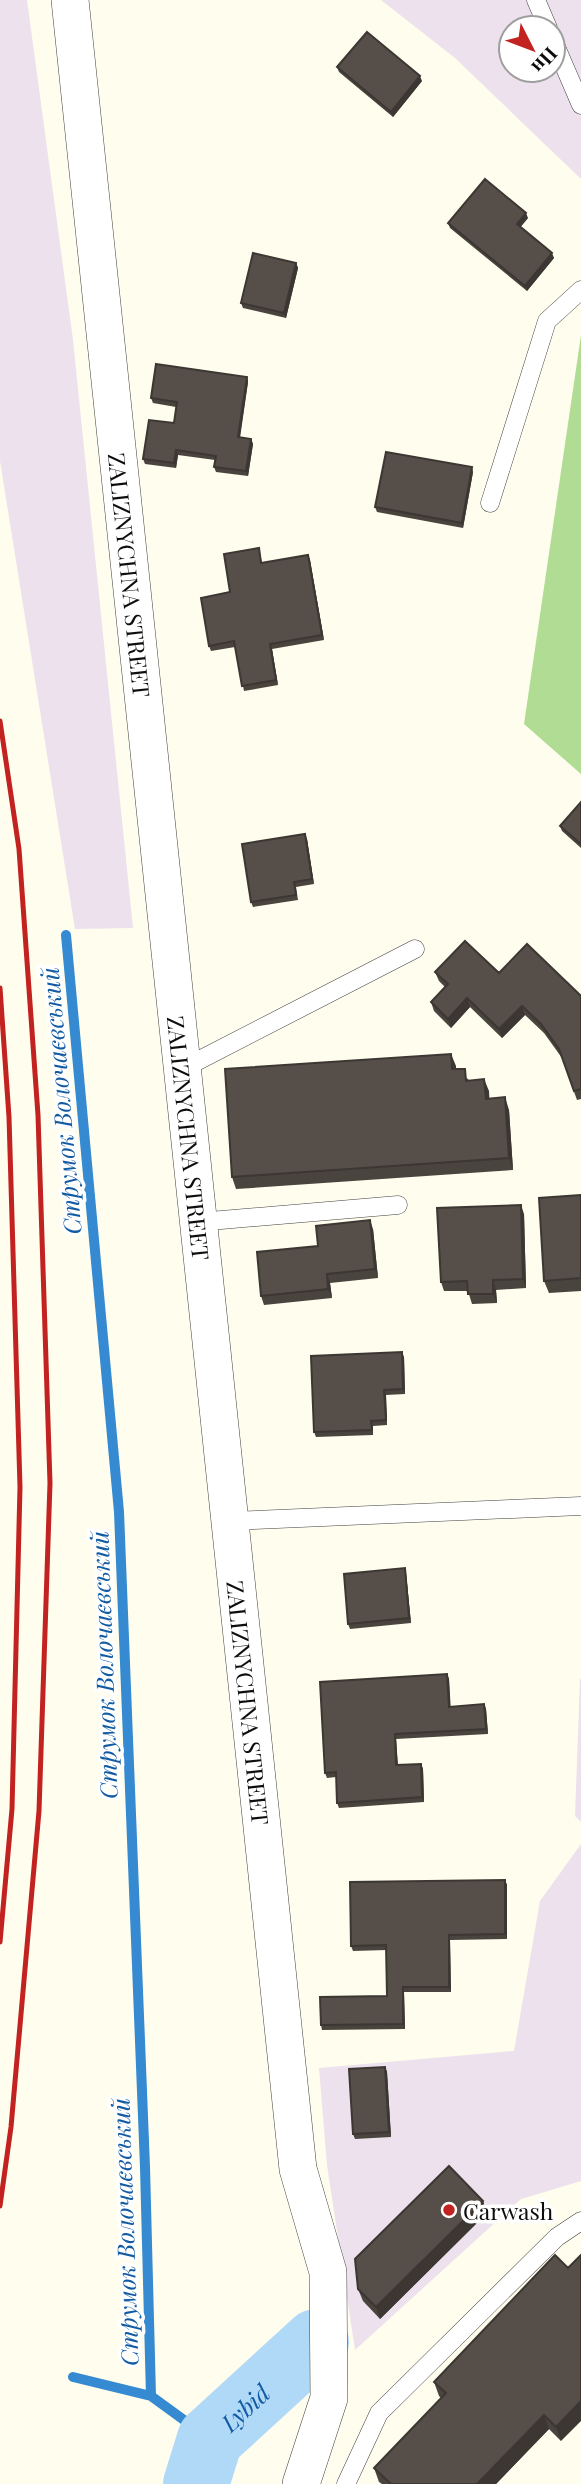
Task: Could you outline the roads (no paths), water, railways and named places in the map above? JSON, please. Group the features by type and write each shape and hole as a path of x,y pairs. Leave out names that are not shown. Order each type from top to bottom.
{"street":[{"name":"ZALIZNYCHNA STREET","path":"70,0 298,2169 328,2272 329,2398 301,2484"}],"lane":[{"path":"567,72 581,105"},
{"path":"490,503 547,321 581,290"},
{"path":"182,1069 415,949"},
{"path":"198,1222 398,1205"},
{"path":"230,1521 581,1506"},
{"path":"346,2484 379,2413 557,2237 581,2221"}],"waterway":[{"name":"Струмок Волочаєвський","path":"66,935 119,1512 145,2167 151,2396"},
{"name":"Lybid","path":"196,2484 210,2439 316,2342"},
{"name":"Струмок Волочаєвський","path":"73,2377 151,2396 210,2439"}],"railway":[{"path":"0,721 19,849 38,1115 50,1483 39,1811 11,2127 0,2206"},
{"path":"0,988 9,1117 20,1487 12,1809 0,1942"}],"place":[{"name":"Carwash","path":"449,2210"}]}
